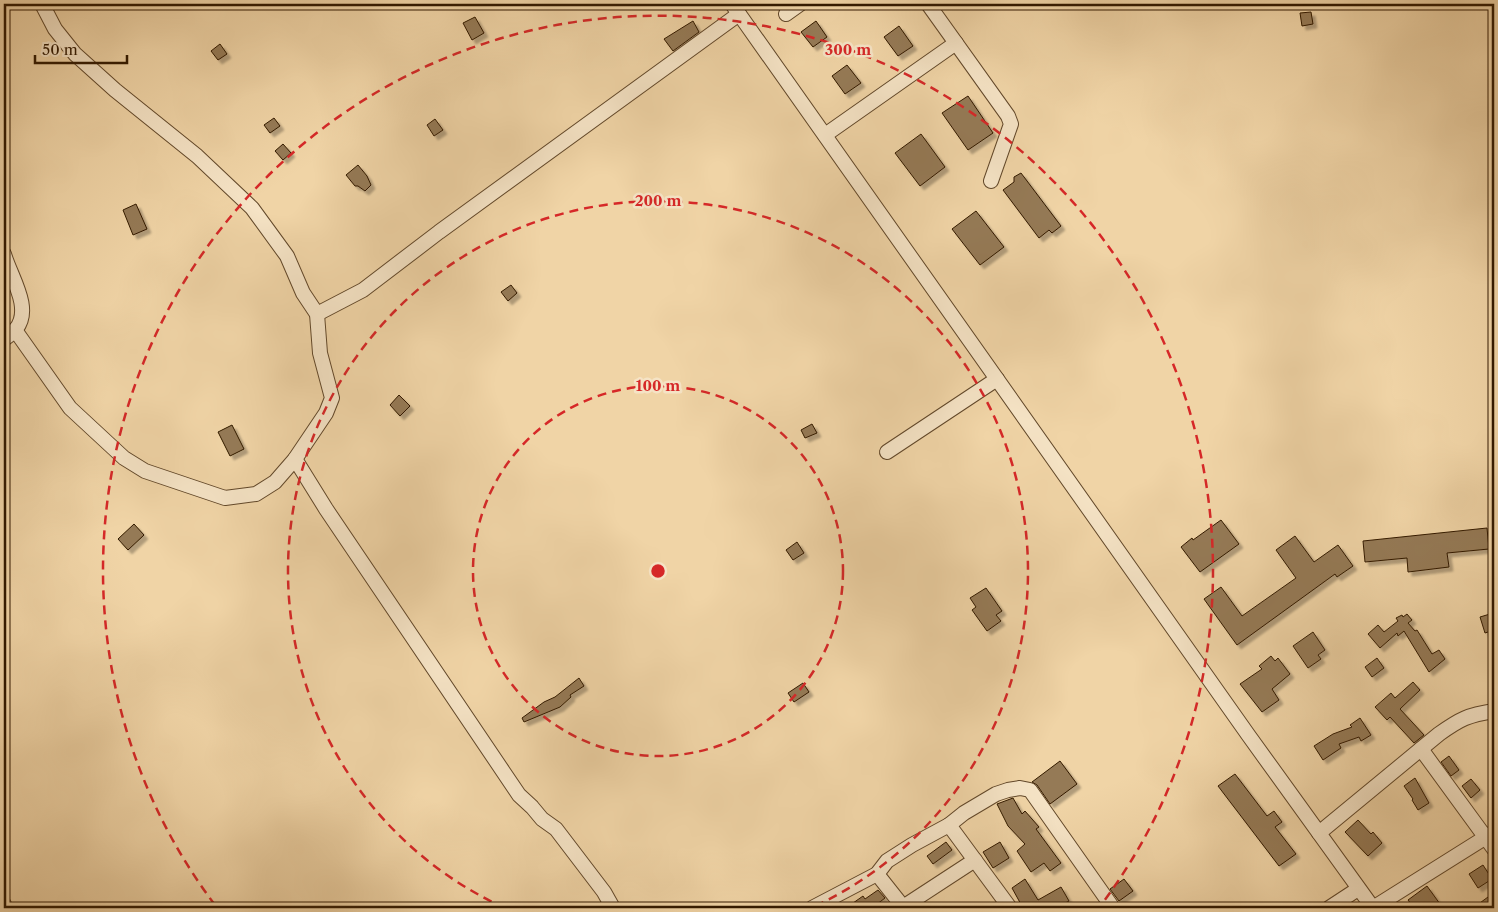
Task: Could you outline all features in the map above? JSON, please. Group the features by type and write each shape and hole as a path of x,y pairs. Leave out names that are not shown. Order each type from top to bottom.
{"street":[{"path":"16,330 70,408 124,458 145,471 225,498 256,494 275,482 295,459 326,413 332,398 320,353 316,314 303,293 287,256 252,208 217,177 198,156 115,90 75,54 55,30 42,4"},
{"path":"786,14 800,4"},
{"path":"928,4 1008,116 1011,124 991,181"},
{"path":"316,314 363,290 735,9 1373,908 1490,834"},
{"path":"825,135 956,43"},
{"path":"4,254 22,303 21,321 16,330 4,340"},
{"path":"887,452 997,379"},
{"path":"295,459 326,509 519,796 542,819 556,829 604,892 613,908"},
{"path":"1319,834 1457,721 1472,714 1494,712"},
{"path":"1421,749 1490,834 1494,849"},
{"path":"815,908 877,874 887,861 949,825 964,813 996,794 1020,788 1030,790 1113,908"},
{"path":"949,825 1010,908"},
{"path":"877,874 903,908 975,860"},
{"path":"1330,908 1358,889"},
{"path":"4,904 5,908"}],"building":[{"path":"1311,12 1313,24 1302,26 1300,13"},
{"path":"475,17 484,33 472,40 463,23"},
{"path":"693,21 699,32 673,51 664,39"},
{"path":"816,21 827,37 813,47 801,32"},
{"path":"899,26 913,46 898,56 884,37"},
{"path":"220,44 227,54 218,60 211,51"},
{"path":"847,65 861,83 845,94 832,76"},
{"path":"968,96 993,133 968,150 942,113"},
{"path":"274,118 280,126 270,133 264,125"},
{"path":"435,119 443,130 434,136 427,125"},
{"path":"921,134 945,167 920,186 895,153"},
{"path":"283,144 291,153 283,160 275,151"},
{"path":"358,165 367,176 371,185 365,191 355,186 346,175"},
{"path":"1021,173 1061,226 1052,233 1049,230 1039,238 1003,190 1014,182 1014,177"},
{"path":"136,204 147,229 133,235 123,210"},
{"path":"976,211 1004,247 980,265 952,229"},
{"path":"511,285 517,293 508,301 501,292"},
{"path":"399,395 410,406 400,416 390,405"},
{"path":"812,424 817,433 805,438 801,430"},
{"path":"232,425 244,449 230,456 218,432"},
{"path":"1221,520 1239,544 1200,572 1181,547"},
{"path":"134,524 144,535 128,550 118,539"},
{"path":"1487,528 1489,549 1447,553 1449,567 1408,572 1407,558 1365,562 1363,541"},
{"path":"1295,536 1314,562 1338,545 1353,566 1337,577 1335,574 1237,645 1204,599 1221,587 1242,616 1296,578 1276,550"},
{"path":"797,542 804,553 793,560 786,550"},
{"path":"986,588 1002,611 996,615 1001,621 987,631 972,610 976,607 970,598"},
{"path":"1407,614 1412,620 1408,623 1415,631 1417,630 1432,654 1439,650 1445,659 1429,672 1404,631 1398,636 1397,633 1380,648 1368,634 1378,625 1384,632 1398,621 1396,618"},
{"path":"1490,614 1494,630 1485,633 1480,617"},
{"path":"1313,632 1325,650 1318,655 1321,659 1308,668 1293,646"},
{"path":"1271,656 1275,661 1278,658 1290,674 1272,689 1279,700 1262,712 1240,684 1262,669 1259,666"},
{"path":"1377,658 1384,668 1372,677 1365,667"},
{"path":"579,678 584,686 570,695 571,697 560,707 524,722 522,718 544,702 555,697"},
{"path":"1413,682 1420,690 1400,709 1424,735 1414,743 1390,717 1387,720 1375,707 1391,693 1395,698"},
{"path":"803,683 809,692 794,702 788,693"},
{"path":"1360,718 1371,735 1361,741 1359,737 1339,744 1341,748 1323,760 1314,746 1333,734 1352,727 1350,725"},
{"path":"1449,756 1459,770 1451,776 1441,762"},
{"path":"1060,761 1077,784 1050,804 1037,785 1032,782"},
{"path":"1235,774 1267,816 1274,811 1282,822 1275,827 1296,854 1279,866 1218,786"},
{"path":"1415,778 1429,803 1418,810 1404,786"},
{"path":"1471,779 1480,790 1471,798 1462,786"},
{"path":"1013,798 1022,814 1025,811 1039,827 1036,829 1061,863 1050,871 1044,863 1031,872 1017,851 1025,844 1008,826 997,804"},
{"path":"1358,820 1371,834 1373,832 1382,843 1368,856 1345,832"},
{"path":"946,842 952,850 933,864 927,856"},
{"path":"1000,842 1009,858 993,868 983,852"},
{"path":"1483,865 1492,879 1478,888 1469,874"},
{"path":"1025,879 1038,900 1061,887 1069,901 1056,908 1023,908 1012,888"},
{"path":"1124,879 1133,891 1119,901 1110,889"},
{"path":"1427,886 1440,904 1434,908 1414,908 1408,900"},
{"path":"878,890 885,898 872,908 846,908 863,896 865,899"},
{"path":"1488,897 1494,908 1473,908"}]}
